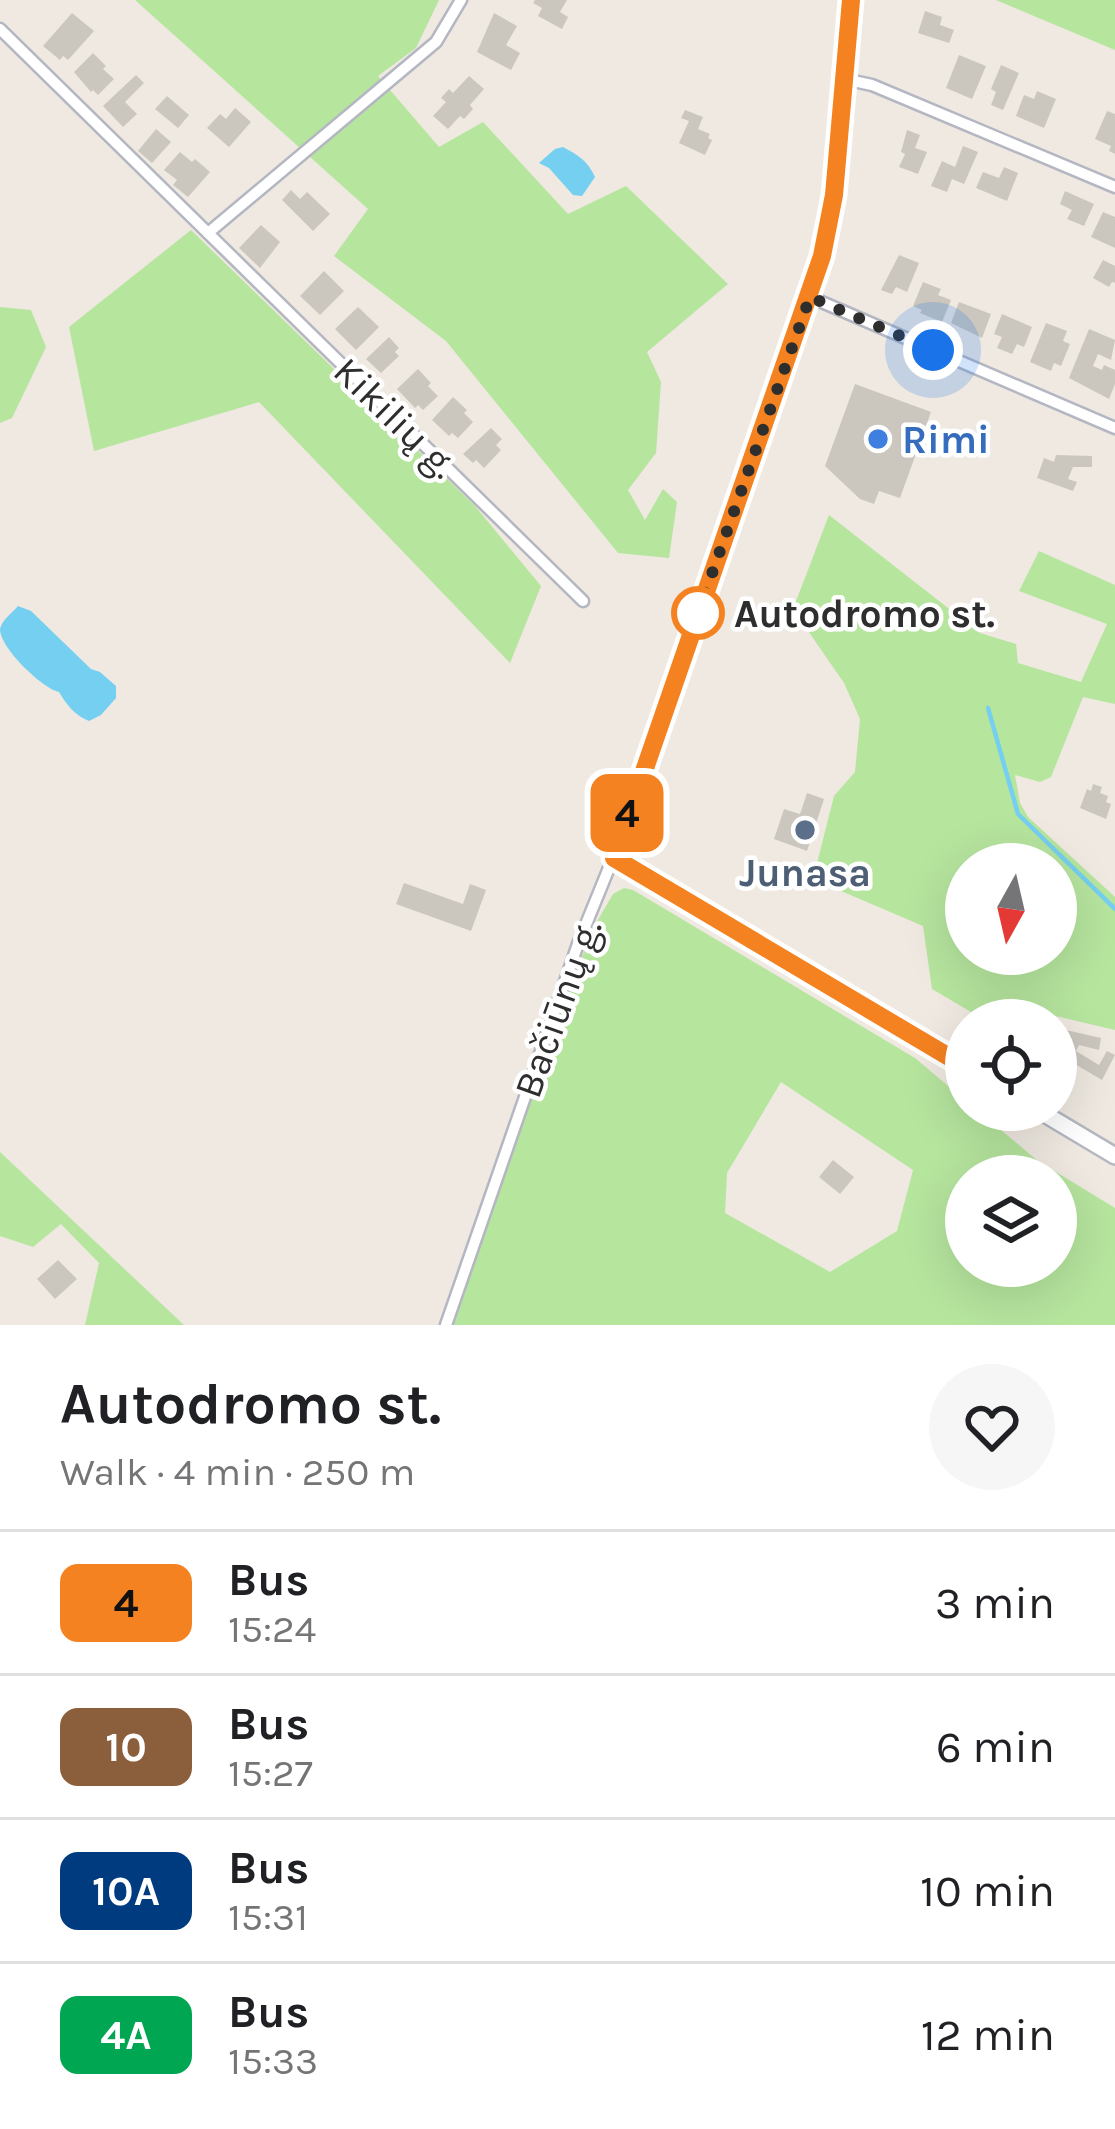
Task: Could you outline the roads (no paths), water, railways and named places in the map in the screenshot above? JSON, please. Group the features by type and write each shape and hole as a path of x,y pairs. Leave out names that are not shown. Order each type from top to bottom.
{"main road":[{"name":"Bačiūnų g.","path":"614,858 810,297 832,211 851,0"},
{"path":"614,858 945,1055"},
{"path":"1073,1131 1115,1156"}],"street":[{"path":"208,233 436,42 460,0"},
{"name":"Kikilių g.","path":"0,28 583,601"},
{"path":"844,80 872,85 1115,188"},
{"path":"810,297 1115,428"},
{"name":"Bačiūnų g.","path":"446,1325 578,944 614,858"}],"water":[{"path":"563,147 582,159 595,177 582,196 573,195 539,163"},
{"path":"18,606 31,611 91,669 116,686 116,698 101,715 89,721 79,716 59,692 14,656 0,629"}],"waterway":[{"path":"988,708 1018,814 1115,909"}],"place":[{"name":"Rimi","path":"878,439"},
{"name":"Autodromo st.","path":"698,613"},
{"name":"Junasa","path":"805,830"}]}
